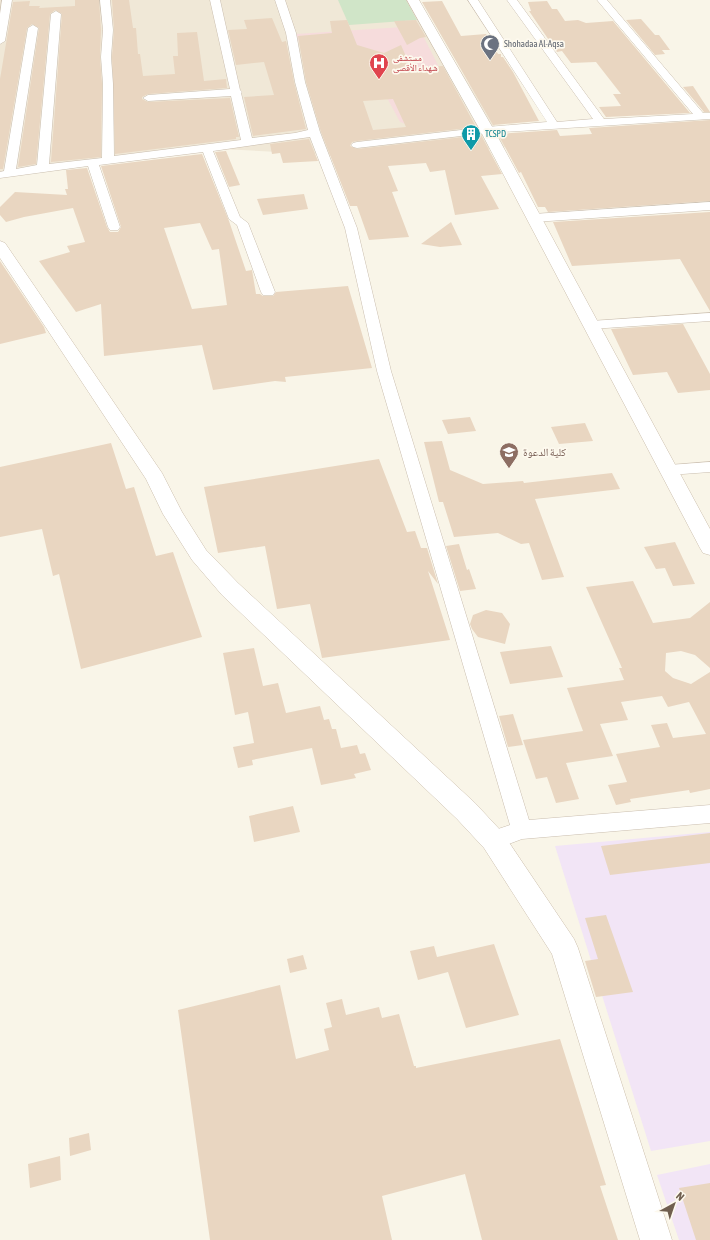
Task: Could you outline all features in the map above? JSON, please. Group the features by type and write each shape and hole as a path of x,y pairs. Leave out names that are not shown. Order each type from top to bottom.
{"street":[{"path":"0,41 7,0"},
{"path":"105,0 108,30 106,57 108,84 108,161"},
{"path":"215,0 237,92 247,142"},
{"path":"280,0 291,33 300,82 314,132 351,228 384,371 522,830"},
{"path":"413,0 487,130 710,548"},
{"path":"473,0 554,125"},
{"path":"512,0 601,123"},
{"path":"602,0 706,116"},
{"path":"43,168 56,14"},
{"path":"33,28 4,174 207,149 247,142 304,136 314,132"},
{"path":"148,98 237,92"},
{"path":"357,146 487,130 706,116"},
{"path":"207,149 235,219 242,223 268,292"},
{"path":"93,163 114,227"},
{"path":"534,218 710,206"},
{"path":"0,246 155,478 173,514 199,555 230,589 466,811 494,840 564,948 656,1240"},
{"path":"591,325 710,317"},
{"path":"669,470 710,467"},
{"path":"494,840 522,830 710,814"}],"shaded area":[{"path":"0,0 417,0 508,147 368,161 316,154 222,149 0,175"},
{"name":"مستشفى شهداء الأقصى","path":"418,26 442,73 420,129 400,122 385,94 316,88 296,34"},
{"path":"710,832 710,1141 651,1151 555,846"},
{"path":"710,1164 710,1240 679,1240 657,1175"}],"green space":[{"path":"338,0 406,0 417,20 349,25"}],"building":[{"path":"75,0 99,0 102,84 101,157 51,162 62,14 55,10 50,14 36,164 18,167 39,28 32,24 27,28 3,169 0,169 0,79 13,2 30,1 29,6 40,6 39,8 75,6"},
{"path":"112,0 129,0 133,28 136,28 138,54 140,54 143,76 175,74 173,56 178,56 177,33 197,32 204,81 226,79 227,88 148,94 142,97 142,99 148,102 230,98 239,137 236,137 236,139 115,154 112,57 114,30"},
{"path":"442,1 461,36 486,34 498,54 501,54 501,57 503,57 513,72 539,121 493,125 422,2"},
{"path":"547,1 552,9 557,9 565,21 578,20 586,23 613,21 690,113 606,117 599,107 621,106 613,94 621,94 596,62 571,63 562,51 557,52 529,11 531,11 528,2"},
{"path":"272,18 282,42 286,41 294,82 306,129 253,136 244,97 274,95 264,62 236,65 228,30 247,29 244,20"},
{"path":"641,19 655,35 659,35 670,50 662,50 665,54 655,55 626,20"},
{"path":"347,20 357,45 384,53 401,45 411,68 443,66 476,127 357,141 352,142 350,146 357,149 481,135 502,174 481,176 499,209 455,215 445,170 430,172 426,163 388,166 398,191 392,192 409,237 369,240 357,206 350,206 321,132 306,82 298,36 332,33 330,21","holes":["393,99 406,127 373,130 363,101"]},
{"path":"416,20 426,37 420,38 407,45 394,21"},
{"path":"693,86 710,112 704,112 683,87"},
{"path":"710,120 710,201 548,212 545,207 538,207 521,172 519,173 498,134 557,130 560,136 592,134 589,128"},
{"path":"309,139 318,161 283,163 280,153 272,154 270,144"},
{"path":"226,151 240,185 229,187 215,152"},
{"path":"202,154 229,221 246,271 252,270 256,294 273,296 276,292 348,286 372,368 285,377 286,382 275,381 213,390 202,345 104,356 101,304 76,312 39,261 70,252 67,246 85,242 73,208 24,217 6,222 0,215 0,207 15,192 67,195 65,189 68,189 66,170 87,168 107,227 110,232 118,232 121,227 101,166","holes":["200,223 212,250 219,249 227,305 192,309 164,228"]},
{"path":"304,194 308,209 263,215 257,199"},
{"path":"710,212 710,311 680,259 572,266 553,222"},
{"path":"451,222 462,245 440,247 421,244"},
{"path":"0,261 44,327 46,333 0,344"},
{"path":"683,324 710,374 710,390 678,393 667,372 633,375 611,329"},
{"path":"470,417 476,431 448,434 442,420"},
{"path":"585,423 593,441 559,444 551,427"},
{"path":"442,441 450,470 483,484 523,481 524,483 612,473 620,489 535,499 564,577 542,580 529,543 521,544 498,533 454,537 443,502 439,502 424,442"},
{"path":"111,443 126,489 134,487 156,556 173,552 202,637 81,669 59,574 53,576 42,529 0,537 0,467"},
{"path":"379,459 407,532 415,531 421,548 427,548 438,584 428,571 450,640 322,658 310,604 277,609 265,546 218,553 204,487"},
{"path":"675,542 695,584 673,586 665,568 656,569 644,547"},
{"path":"459,544 467,570 469,569 476,589 460,591 446,546"},
{"path":"633,581 653,623 690,618 710,602 710,668 695,655 681,651 666,653 665,671 673,678 691,684 710,672 710,789 690,793 689,790 630,799 631,802 616,805 608,785 627,782 616,754 660,747 651,725 667,723 673,738 706,734 689,702 668,707 662,696 621,702 628,720 600,724 613,756 566,763 579,799 556,803 547,777 536,779 523,740 583,731 567,688 624,680 619,668 622,668 586,587"},
{"path":"486,610 502,613 510,624 505,644 478,637 472,629 470,624 473,615"},
{"path":"551,646 563,677 510,684 500,652"},
{"path":"254,648 263,686 278,683 286,713 320,706 324,720 329,719 332,729 336,729 341,748 357,745 360,754 365,753 371,770 354,774 356,778 321,785 312,748 252,760 253,765 238,768 233,747 254,743 248,712 235,715 223,653"},
{"path":"513,714 523,745 508,747 499,716"},
{"path":"293,806 300,832 254,842 249,816"},
{"path":"710,833 710,863 610,875 601,846"},
{"path":"606,915 633,992 596,997 585,961 598,959 585,918"},
{"path":"494,944 519,1015 466,1028 448,972 418,980 410,951 434,946 437,957"},
{"path":"303,955 307,969 290,973 287,959"},
{"path":"280,985 296,1059 329,1050 324,1029 332,1027 326,1003 342,999 346,1015 379,1007 382,1018 399,1014 414,1066 416,1066 416,1068 560,1039 606,1185 600,1186 618,1240 482,1240 465,1174 382,1196 392,1240 210,1240 178,1010"},
{"path":"89,1133 91,1150 70,1156 69,1138"},
{"path":"60,1156 61,1180 30,1188 28,1164"},
{"path":"710,1183 710,1240 696,1240 679,1188"}],"place":[{"name":"Shohadaa Al-Aqsa","path":"490,61"},
{"name":"مستشفى شهداء الأقصى","path":"379,80"},
{"name":"TCSPD","path":"471,151"},
{"name":"كلية الدعوة","path":"509,469"}]}
